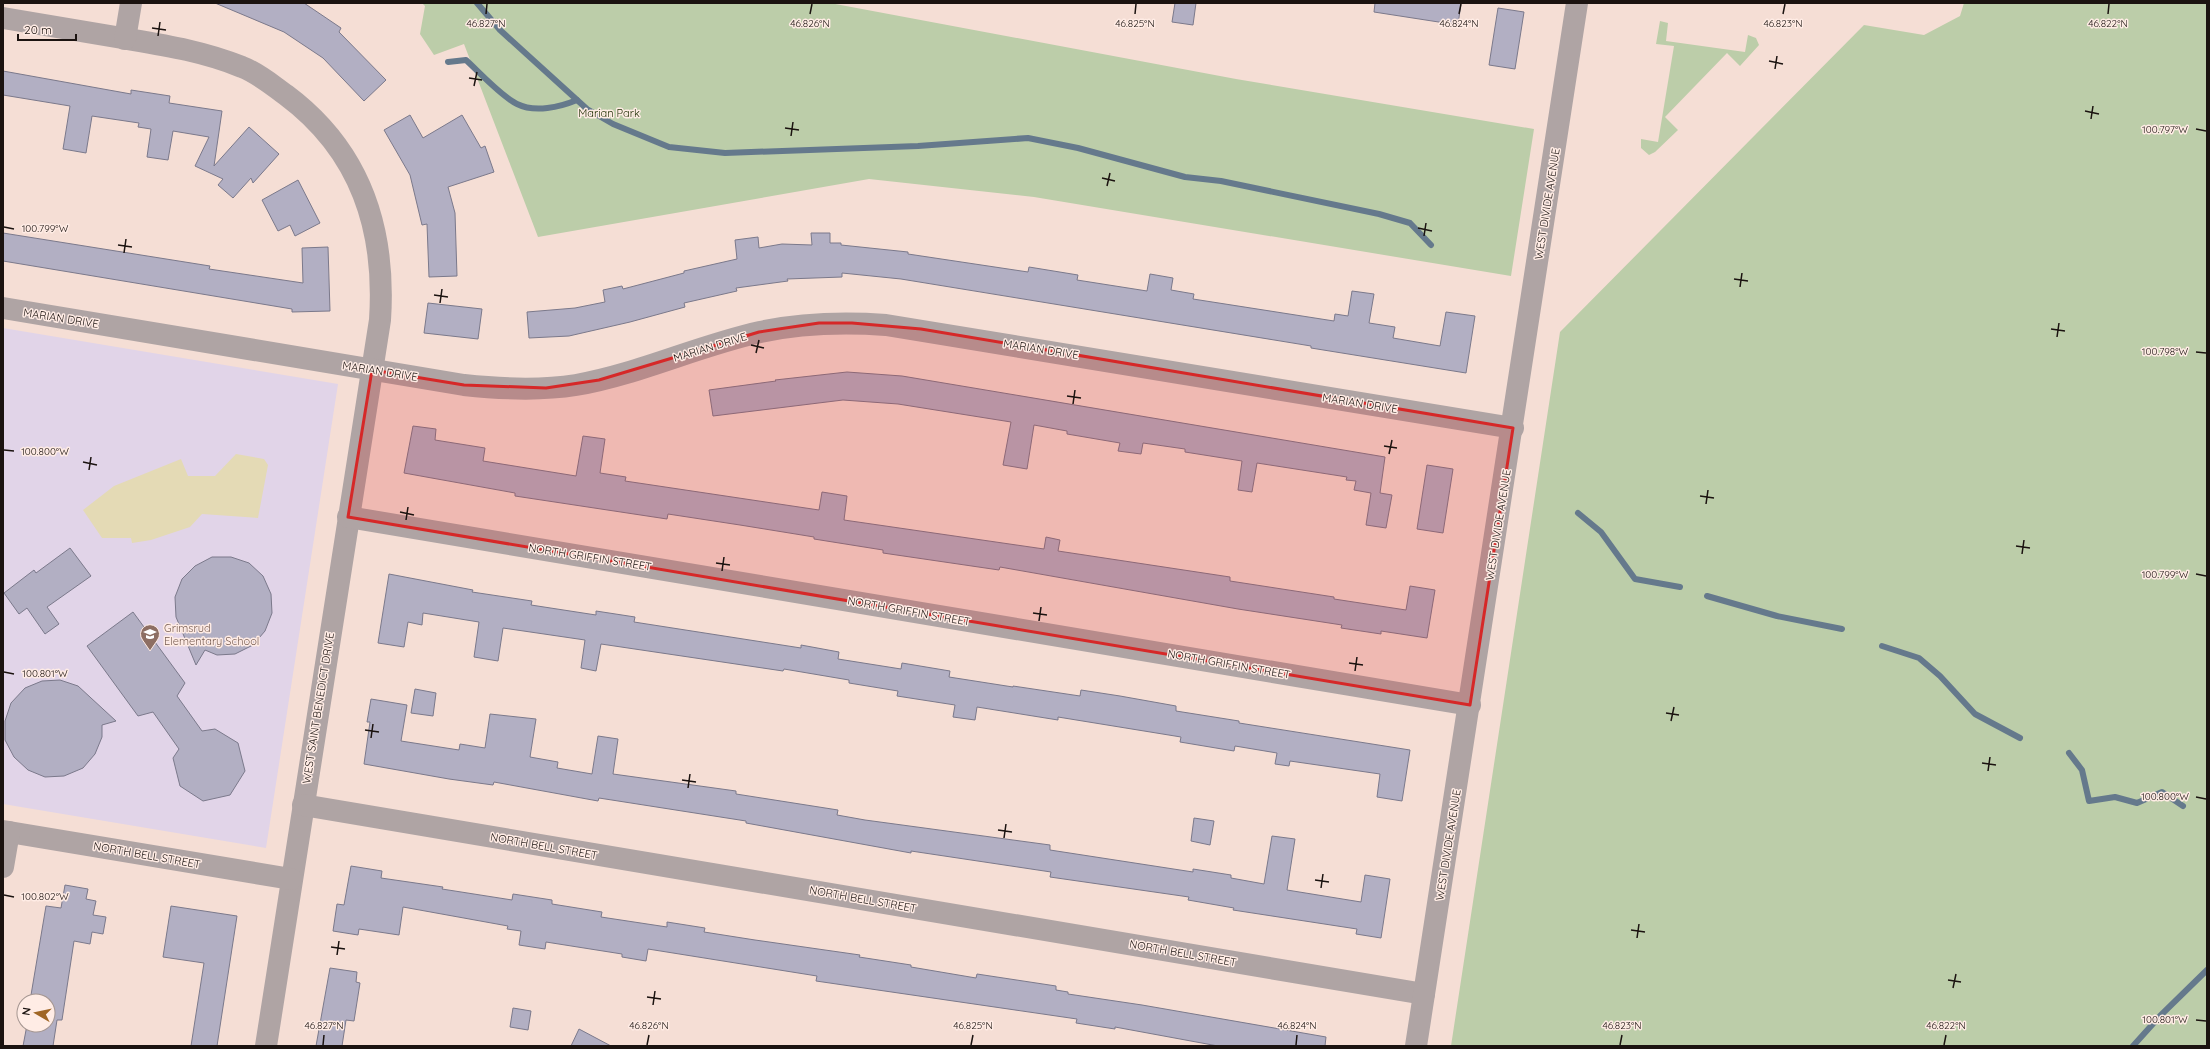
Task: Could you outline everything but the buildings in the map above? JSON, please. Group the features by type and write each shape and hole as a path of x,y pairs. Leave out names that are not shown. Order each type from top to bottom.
{"street":[{"path":"125,38 131,3"},
{"name":"WEST DIVIDE AVENUE","path":"1416,1046 1513,428 1577,3"},
{"name":"WEST SAINT BENEDICT DRIVE","path":"3,18 184,48 244,68 296,103 316,121 332,140 347,161 359,183 376,236 381,265 382,293 372,370 266,1046"},
{"name":"MARIAN DRIVE","path":"3,308 464,385 519,389 546,388 599,380 759,332 819,323 852,323 921,329 1513,428"},
{"name":"NORTH GRIFFIN STREET","path":"348,517 1470,705"},
{"name":"NORTH BELL STREET","path":"303,805 1424,994"},
{"path":"3,867 6,831"},
{"name":"NORTH BELL STREET","path":"6,831 291,879"}],"highlighted area":[{"path":"819,323 852,323 921,329 1513,428 1470,705 348,517 372,370 464,385 546,388 599,380 759,332"}],"shaded area":[{"name":"Grimsrud Elementary School","path":"3,328 338,384 266,848 3,804"}],"green space":[{"name":"Marian Park","path":"422,3 830,3 1236,79 1534,129 1511,276 1034,197 869,179 538,237 464,44 434,55 420,34 425,6"},
{"path":"1964,3 2207,3 2207,1046 1451,1046 1560,332 1864,25 1924,35 1960,16"},
{"path":"1660,21 1668,23 1666,41 1745,52 1748,35 1756,38 1759,45 1740,66 1727,53 1665,117 1678,130 1655,152 1649,155 1641,148 1641,139 1658,142 1674,46 1656,44"}],"sand":[{"path":"236,454 264,459 268,465 258,518 202,514 190,527 151,540 132,543 131,538 102,538 83,510 114,486 181,459 188,476 215,476"}],"waterway":[{"path":"477,3 500,30 587,109 613,124 669,147 725,153 918,146 1028,138 1078,148 1185,177 1221,181 1379,214 1410,223 1431,245"},
{"path":"448,62 466,60 511,101 524,107 539,109 555,107 577,100"},
{"path":"1578,513 1601,532 1635,579 1680,587"},
{"path":"1707,596 1777,616 1842,629"},
{"path":"1882,646 1919,658 1940,676 1975,714 2020,738"},
{"path":"2069,753 2082,770 2089,801 2115,797 2137,803 2162,792 2183,806"},
{"path":"2133,1046 2160,1016 2207,970"}],"place":[{"name":"Grimsrud Elementary School","path":"150,651"}]}
